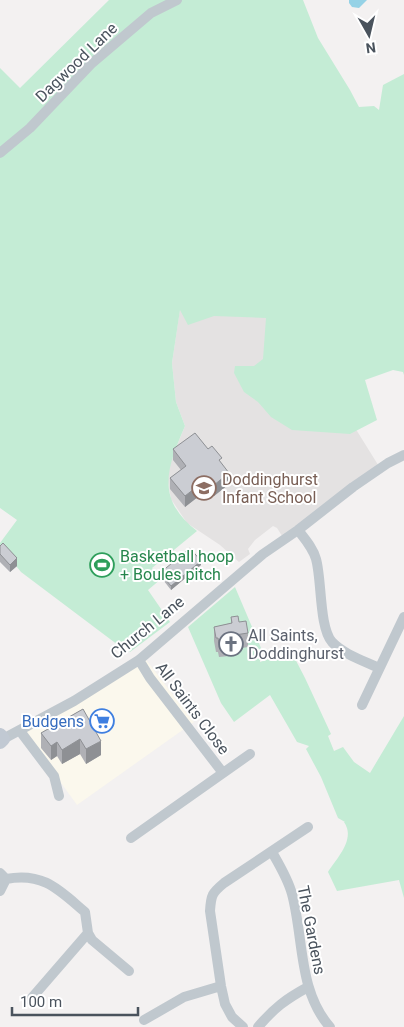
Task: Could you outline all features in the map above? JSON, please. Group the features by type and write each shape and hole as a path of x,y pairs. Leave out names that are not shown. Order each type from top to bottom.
{"street":[{"name":"Dagwood Lane","path":"0,153 30,128 91,64 151,13 177,0"},
{"name":"Church Lane","path":"1,739 74,701 138,660 263,554 298,530 353,487 388,463 404,455"},
{"path":"298,530 312,550 316,560 326,627 331,641 342,650 379,668"},
{"path":"362,705 404,618"},
{"name":"All Saints Close","path":"138,660 223,773"},
{"path":"20,730 54,776 59,796"},
{"name":"All Saints Close","path":"131,838 250,754"},
{"path":"243,1027 232,1017 225,1004 210,911 210,898 213,892 224,883 308,827"},
{"name":"The Gardens","path":"272,852 285,874 292,894 311,998 320,1016 330,1027"},
{"path":"0,891 3,876 44,880 62,892 85,912 88,933 92,940 129,971"},
{"path":"30,1000 88,933"},
{"path":"144,1020 184,997 221,986"},
{"name":"The Gardens","path":"258,1027 271,1011 285,999 308,987"}],"shaded area":[{"path":"180,309 267,309 357,431 380,468 284,539 277,528 273,526 255,540 248,549 250,554 239,562 220,545 187,523 171,499 167,476 185,426 176,402 172,363"},
{"path":"142,658 147,661 194,722 77,805 22,729"}],"green space":[{"path":"109,0 303,0 318,38 359,107 374,106 379,110 383,85 404,74 404,375 403,372 393,370 365,380 377,420 350,434 292,430 271,417 258,402 244,392 234,373 235,366 254,366 263,359 266,318 214,316 188,325 180,310 172,363 176,402 185,426 173,455 168,482 175,507 197,531 152,568 161,579 148,590 170,622 130,652 21,572 3,550 0,549 0,543 17,520 0,508 0,68 20,88"},
{"path":"235,587 261,648 260,662 291,651 331,734 328,736 334,751 343,747 354,762 370,773 404,716 404,898 399,880 337,891 328,872 347,842 347,828 345,822 338,818 321,777 306,749 309,746 297,742 270,695 234,722 221,703 188,627"}],"water":[{"path":"349,0 367,0 359,8 352,7"}],"building":[{"name":"Doddinghurst Infant School","path":"195,433 208,449 212,446 222,458 219,460 229,473 214,485 208,478 185,496 170,478 186,466 173,449"},
{"path":"3,543 17,558 10,565 0,554 0,546"},
{"path":"190,548 201,561 171,586 160,573"},
{"path":"238,616 239,622 246,621 248,633 228,636 229,641 219,643 214,627 232,623 231,617"},
{"path":"83,709 101,741 86,749 80,739 62,750 57,742 51,746 41,733"}],"place":[{"name":"Doddinghurst Infant School","path":"204,488"},
{"name":"Basketball hoop + Boules pitch","path":"102,565"},
{"name":"All Saints, Doddinghurst","path":"231,644"},
{"name":"Budgens","path":"102,721"}]}
